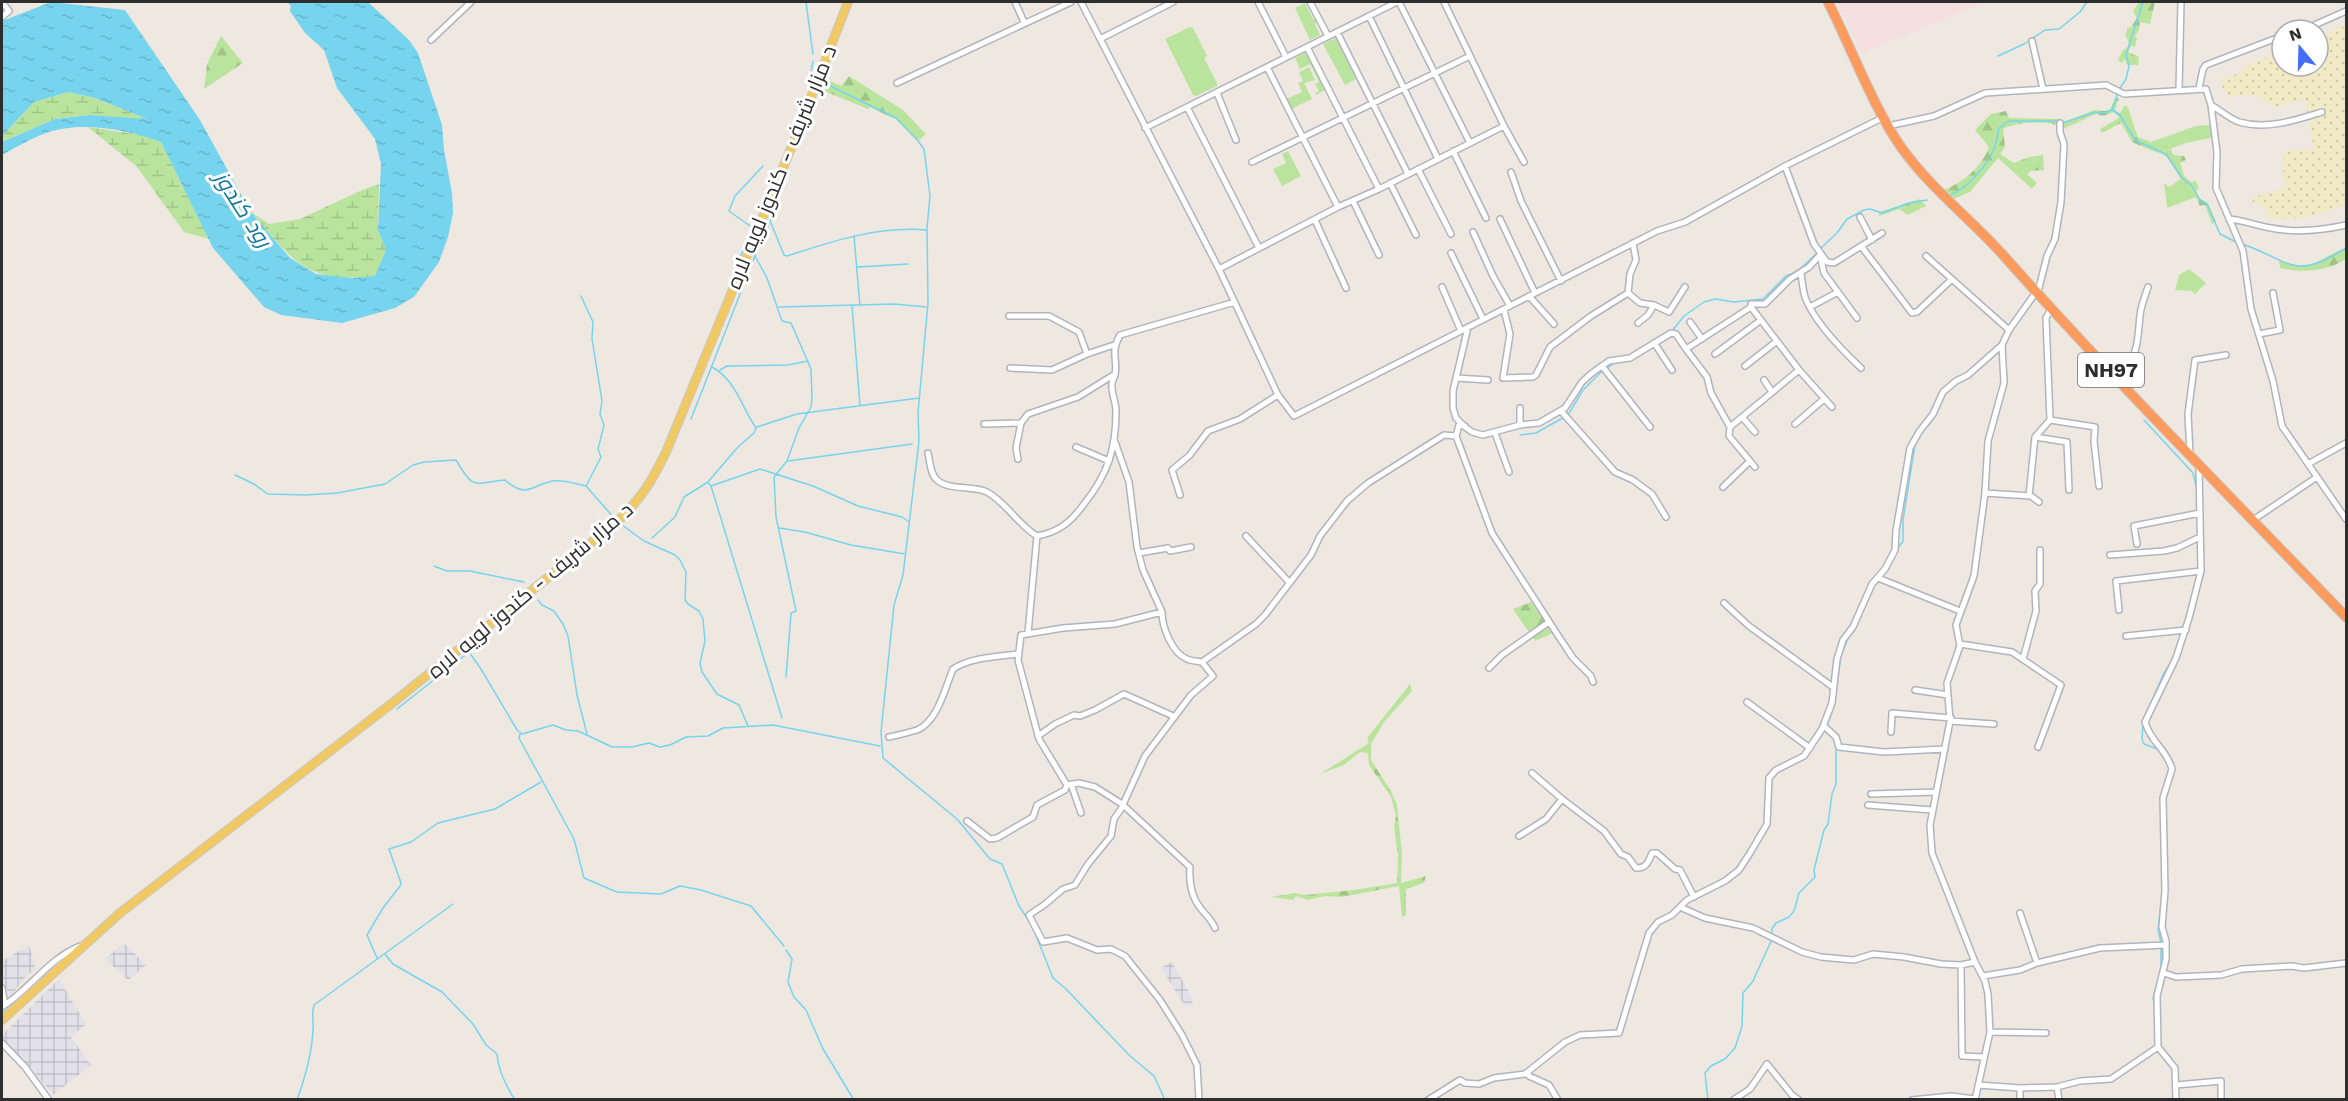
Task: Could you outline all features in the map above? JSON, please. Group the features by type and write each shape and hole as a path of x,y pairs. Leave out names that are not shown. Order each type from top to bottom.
{"highway":[{"path":"1828,2 1884,117"},
{"name":"NH97","path":"1884,117 1920,170 2003,255 2036,294 2118,378 2199,467 2346,617"}],"main road":[{"name":"د مزار شریف - کندوز لویه لاره","path":"2,1020 82,945 120,913 404,694 620,520 643,495 671,441 848,2"}],"street":[{"path":"2,2 9,11 2,17"},
{"path":"431,40 471,2"},
{"path":"1015,2 1024,22"},
{"path":"897,84 1024,22 1071,2"},
{"path":"1090,2 1082,3 1219,269 1278,395 1294,416 1632,243 1657,231 1685,222 1785,166 1884,117"},
{"path":"1100,39 1173,2"},
{"path":"1258,2 1286,57"},
{"path":"1310,2 1328,36"},
{"path":"1145,128 1398,2 1470,143"},
{"path":"1444,2 1524,162"},
{"path":"2179,90 2181,2"},
{"path":"2330,18 2346,11"},
{"path":"1369,16 1438,159"},
{"path":"1337,32 1408,174"},
{"path":"2032,41 2043,89"},
{"path":"2199,88 2206,65 2270,41"},
{"path":"1307,47 1379,189"},
{"path":"1252,162 1470,56"},
{"path":"1267,67 1338,207"},
{"path":"1888,126 1934,116 1985,93 2106,85 2124,94 2206,89 2211,105 2217,152 2216,188 2243,251 2251,309 2273,381 2282,426 2346,519"},
{"path":"1217,93 1236,140"},
{"path":"2211,105 2238,122 2258,124 2284,123 2322,112"},
{"path":"1187,107 1259,248"},
{"path":"1428,1100 1460,1080 1465,1083 1479,1084 1494,1078 1505,1078 1528,1072 1566,1042 1580,1035 1618,1033 1649,933 1658,922 1739,870 1767,824 1769,778 1776,770 1804,756 1824,726 1832,703 1837,659 1844,640 1853,627 1872,584 1895,549 1904,481 1910,448 1914,440 1933,414 1943,392 1968,375 2002,345 2009,330 2036,294 2058,224 2064,144 2060,123"},
{"path":"1219,269 1338,207 1379,189 1504,126"},
{"path":"1453,152 1486,218"},
{"path":"1785,166 1814,244 1827,262 1834,262 1882,233"},
{"path":"1418,169 1451,234"},
{"path":"1511,172 1521,201 1561,280"},
{"path":"1390,183 1416,235"},
{"path":"1353,201 1379,255"},
{"path":"1860,218 1872,240"},
{"path":"1500,219 1532,294 1554,324"},
{"path":"2229,219 2244,220 2271,228 2309,230 2346,225"},
{"path":"1315,220 1346,288"},
{"path":"1473,232 1507,308 1510,334 1503,378 1536,375 1550,347 1591,316 1628,293"},
{"path":"1628,293 1630,274 1636,260 1632,243"},
{"path":"1861,246 1912,313 1917,312 1951,280"},
{"path":"1451,253 1483,319"},
{"path":"1686,349 1751,307 1751,304 1765,304 1790,279 1801,274 1820,255"},
{"path":"1820,255 1820,264 1824,273 1857,318"},
{"path":"1926,256 2009,330"},
{"path":"1801,274 1805,297 1810,307 1819,321 1861,368"},
{"path":"1442,287 1461,331"},
{"path":"1628,293 1641,303 1654,305 1669,312 1685,287"},
{"path":"2118,378 2129,364 2136,349 2140,334 2140,313 2148,287"},
{"path":"1810,307 1838,292"},
{"path":"2259,334 2280,330 2273,293"},
{"path":"928,453 937,480 955,487 975,488 989,493 1028,531 1037,536 1057,532 1070,522 1093,493 1109,461 1115,442 1117,407 1112,382 1115,374 1114,345 1119,335 1235,302"},
{"path":"1638,323 1648,315 1654,305"},
{"path":"1751,307 1799,370 1832,407"},
{"path":"2029,496 2036,437 2050,420 2046,318 2051,309"},
{"path":"1009,316 1049,316 1079,332 1087,354"},
{"path":"1715,354 1761,320"},
{"path":"1690,322 1702,339"},
{"path":"1468,327 1453,391 1453,408 1456,418 1472,432 1483,435 1520,425 1539,423 1561,411 1572,399 1582,382 1609,361 1630,358 1674,333 1707,377 1711,393 1730,427 1729,436 1755,467"},
{"path":"1745,366 1777,341"},
{"path":"1655,344 1672,370"},
{"path":"1010,368 1052,370 1114,345"},
{"path":"1912,1100 1951,1096 1975,1099 1990,1032 1988,994 1983,976 1975,962 1932,853 1932,810 1950,719 1947,683 1960,644 1956,625 1974,576 1985,493 1988,441 2004,383 2002,345"},
{"path":"2190,455 2188,414 2195,360 2226,355"},
{"path":"1602,366 1650,427"},
{"path":"1730,427 1799,370"},
{"path":"1018,459 1016,448 1021,423 1028,414 1078,397 1115,374"},
{"path":"1456,378 1488,380"},
{"path":"1764,380 1772,392"},
{"path":"1180,495 1172,470 1188,456 1208,430 1240,419 1278,395"},
{"path":"1795,424 1824,399"},
{"path":"1520,408 1520,425"},
{"path":"1561,411 1615,472 1634,480 1652,494 1666,517"},
{"path":"1742,417 1755,432"},
{"path":"2050,420 2096,427 2094,441 2099,486"},
{"path":"984,424 1021,423"},
{"path":"1466,427 1459,425 1456,436 1492,533 1549,622 1593,682"},
{"path":"1495,433 1509,472"},
{"path":"1202,662 1256,624 1265,615 1311,555 1320,537 1339,511 1368,483 1444,435 1456,436"},
{"path":"2036,437 2067,442 2069,490"},
{"path":"1115,442 1129,482 1143,570 1162,612 1168,638 1181,656 1202,662 1213,676 1191,695 1173,716 1145,756 1121,809 1114,819 1111,836 1075,885 1063,889 1029,915 1029,919 1043,942 1067,938 1097,950 1111,949 1125,956 1160,1000 1182,1035 1197,1065 1199,1100"},
{"path":"2308,464 2346,443"},
{"path":"1076,447 1109,461"},
{"path":"1723,487 1750,461"},
{"path":"2176,1100 2175,1068 2158,1047 2157,996 2166,959 2162,927 2165,891 2163,798 2172,769 2165,750 2154,741 2145,722 2176,658 2186,630 2201,571 2199,467"},
{"path":"2253,520 2317,477"},
{"path":"1985,493 2029,496 2039,502"},
{"path":"2137,544 2134,526 2200,513"},
{"path":"1028,633 1037,536"},
{"path":"1246,536 1289,582"},
{"path":"2110,555 2164,551 2177,548 2200,537"},
{"path":"1139,553 1191,547"},
{"path":"2023,660 2036,611 2035,591 2040,584 2040,550"},
{"path":"2119,610 2116,581 2201,571"},
{"path":"1878,578 1960,611"},
{"path":"1724,603 1749,626 1833,687"},
{"path":"1081,813 1069,785 1038,736 1018,660 1021,635 1088,625 1115,624 1162,612"},
{"path":"1489,668 1502,655 1549,622"},
{"path":"2126,636 2186,630"},
{"path":"1960,644 2012,652 2061,685 2038,747"},
{"path":"889,737 917,730 927,723 933,716 953,669 970,661 1018,654"},
{"path":"1915,690 1948,695"},
{"path":"1038,736 1055,724 1074,715 1080,716 1095,710 1124,694 1173,716"},
{"path":"1746,702 1810,748"},
{"path":"1891,732 1892,713 1994,724"},
{"path":"1824,726 1828,727 1836,737 1839,747 1884,752 1946,748"},
{"path":"1532,773 1562,800 1604,831 1621,854 1628,857 1636,868 1641,869 1647,865 1652,853 1657,853 1675,869 1680,870 1694,897"},
{"path":"966,821 990,839 997,838 1033,817 1037,805 1065,790 1069,785 1079,783 1095,787 1122,804 1190,867 1189,885 1201,909 1209,915 1215,928"},
{"path":"1871,794 1936,792"},
{"path":"1519,836 1546,819 1562,800"},
{"path":"1868,804 1932,810"},
{"path":"1680,907 1705,918 1753,928 1802,952 1821,957 1854,960 1873,954 1941,964 1961,965 1975,962"},
{"path":"2020,913 2037,963"},
{"path":"3,1006 60,957 82,945"},
{"path":"1983,976 2020,970 2037,963 2100,948 2165,945"},
{"path":"2164,974 2176,977 2221,975 2242,969 2291,966 2304,968 2346,963"},
{"path":"1961,965 1962,1056 1984,1057"},
{"path":"2,988 3,1006"},
{"path":"1990,1032 2046,1033"},
{"path":"2,1043 25,1067 49,1100"},
{"path":"1978,1085 2057,1088 2080,1081 2111,1079 2158,1047"},
{"path":"1732,1100 1750,1089 1767,1064 1792,1095 1799,1100"},
{"path":"1528,1072 1529,1076 1549,1085 1558,1100"},
{"path":"2176,1085 2221,1081 2221,1100"},
{"path":"2020,1088 2020,1100"},
{"path":"2057,1088 2059,1100"}],"shaded area":[{"path":"1836,2 1985,2 1862,53"},
{"path":"124,943 146,965 128,980 105,959"},
{"path":"29,945 36,969 26,976 10,997 2,977 2,961"},
{"path":"1172,962 1193,999 1192,1004 1186,1008 1161,968"},
{"path":"59,979 86,1024 71,1037 91,1065 53,1095 28,1064 17,1057 2,1035"}],"green space":[{"path":"2139,2 2155,2 2150,24 2140,22 2135,36 2137,38 2135,47 2131,46 2128,52 2139,57 2138,65 2127,65 2125,59 2122,63 2118,60 2129,43 2125,34 2127,28 2131,27 2137,18 2133,11"},
{"path":"1305,3 1313,19 1316,19 1315,24 1320,35 1310,40 1295,8"},
{"path":"1190,27 1193,28 1207,56 1204,58 1217,83 1217,86 1196,96 1193,95 1165,39"},
{"path":"221,36 243,63 204,89 207,64"},
{"path":"1336,38 1356,79 1345,85 1323,44"},
{"path":"1307,52 1325,90 1316,95 1315,93 1319,91 1315,84 1319,82 1310,64 1300,69 1295,58"},
{"path":"1309,67 1315,80 1304,83 1312,99 1291,109 1286,99 1302,92 1298,83 1303,81 1299,72"},
{"path":"849,76 903,110 926,134 918,141 896,118 824,91 828,80 841,86"},
{"path":"68,92 95,98 149,120 90,115 55,119 2,142 2,136 34,102"},
{"path":"2119,98 2115,110 2120,113 2124,106 2127,106 2138,137 2151,142 2148,149 2132,142 2121,123 2102,133 2100,129 2119,118 2114,112 2103,116 2096,114 2065,128 2043,123 2010,126 2003,129 2005,147 2000,154 2014,163 2043,155 2044,170 2031,171 2027,174 2037,183 2032,189 1998,158 1970,192 1946,202 1941,191 1957,184 1970,174 1985,155 1989,147 1975,130 1991,114 2006,111 2009,118 2059,119 2064,122 2095,110 2110,109 2115,99"},
{"path":"2212,125 2214,137 2186,143 2164,151 2162,154 2148,149 2151,142 2196,126"},
{"path":"88,127 141,135 161,142 209,239 184,232 137,167"},
{"path":"2171,149 2173,155 2184,156 2186,160 2180,163 2184,176 2191,182 2196,181 2199,189 2196,190 2198,195 2208,203 2216,222 2212,224 2205,205 2200,206 2191,187 2181,179 2167,157 2162,154"},
{"path":"1288,151 1301,176 1282,186 1273,169 1286,163 1282,154"},
{"path":"2181,179 2191,187 2196,197 2167,208 2164,183 2169,187"},
{"path":"379,184 378,230 386,250 375,276 351,278 332,276 302,265 278,243 250,211 269,224 300,219"},
{"path":"1920,199 1926,206 1908,215 1899,209 1879,216 1879,212"},
{"path":"2346,248 2346,259 2330,267 2306,271 2280,268 2279,260 2291,264 2308,265"},
{"path":"2189,269 2206,283 2195,294 2191,291 2175,290 2179,275"},
{"path":"1531,602 1553,633 1535,641 1513,609"},
{"path":"1410,684 1412,691 1384,722 1371,744 1371,760 1391,791 1397,805 1402,853 1401,883 1426,876 1424,883 1406,889 1406,915 1402,917 1399,886 1342,897 1325,896 1307,900 1296,896 1293,900 1270,897 1295,893 1305,895 1354,890 1397,883 1398,856 1394,827 1396,816 1391,797 1369,765 1368,753 1360,752 1344,765 1320,774 1369,743 1367,738"}],"sand":[{"path":"2340,26 2346,28 2346,205 2296,218 2276,218 2266,215 2268,209 2253,202 2252,197 2286,188 2283,176 2284,151 2314,149 2305,99 2275,107 2264,100 2248,95 2229,98 2223,90 2220,78 2228,78 2253,62 2270,57 2270,78 2330,78 2330,32"}],"water":[{"name":"رود کندوز","path":"51,2 125,10 200,120 250,211 290,258 316,274 352,278 375,276 386,250 378,230 381,164 375,139 337,88 324,50 305,33 290,11 291,6 287,2 369,3 409,40 418,53 442,125 453,213 439,262 414,297 395,308 342,323 281,315 264,307 213,248 161,142 112,129 73,127 45,133 2,155 2,142 55,119 90,115 147,119 95,98 68,92 34,102 2,136 2,21"}],"waterway":[{"path":"806,2 813,54"},
{"path":"1998,56 2024,44 2045,30 2059,29 2080,12 2087,2"},
{"path":"2120,88 2126,79 2129,66 2126,55 2143,2"},
{"path":"813,61 810,78 813,79"},
{"path":"824,83 896,118 918,141 924,149 930,196 927,228 928,303 918,413 919,441 903,575 894,605 881,732 883,758 957,819 990,859 1002,864 1019,906 1031,924"},
{"path":"2112,110 2118,92"},
{"path":"2062,123 2096,112 2104,113 2112,110 2120,115 2135,140 2166,154 2182,178 2192,186 2200,200 2207,204 2220,234 2238,243"},
{"path":"1950,195 1969,183 1981,170 1994,148 1999,128 2009,121 2058,121"},
{"path":"753,228 729,211 735,196 763,166"},
{"path":"1821,248 1837,233 1847,219 1864,210 1870,209 1882,213 1909,203 1927,200"},
{"path":"691,419 774,213"},
{"path":"771,223 784,255 787,256 856,236 891,230 927,230"},
{"path":"738,261 753,230"},
{"path":"854,236 860,306"},
{"path":"2242,244 2283,262 2303,266 2314,264 2346,248"},
{"path":"1800,269 1818,252"},
{"path":"751,255 755,256 767,278 782,321 791,323 811,369 811,407 799,428 787,461 774,477 776,517 796,611 791,613 786,677"},
{"path":"858,267 908,264"},
{"path":"1672,331 1684,316 1704,302 1715,299 1734,302 1763,299 1786,276 1796,272"},
{"path":"581,296 593,322 592,339 602,401 600,414 604,425 598,449 601,457 586,486"},
{"path":"779,307 894,304 926,307"},
{"path":"852,306 860,405"},
{"path":"1652,348 1665,339"},
{"path":"1631,360 1645,352"},
{"path":"720,370 727,366 788,365 808,361"},
{"path":"1606,369 1614,363"},
{"path":"652,538 675,517 684,497 708,482 737,448 754,433 756,428 733,387 712,367"},
{"path":"1520,435 1536,433 1568,415 1583,390 1602,371"},
{"path":"757,427 797,414 919,398"},
{"path":"2144,420 2193,473 2197,490"},
{"path":"788,461 912,444"},
{"path":"1898,548 1903,541 1903,520 1915,445"},
{"path":"235,475 268,494 337,493 385,484 413,465 456,460 467,477 475,483 505,480 525,490 557,481 586,486 615,519"},
{"path":"708,483 711,486 760,469 813,486 858,506 902,517 908,521"},
{"path":"711,486 782,718"},
{"path":"622,525 644,541 675,555 680,560 686,572 685,600 699,611 703,619 705,641 700,663 702,672 717,694 739,705 748,726"},
{"path":"779,528 805,532 851,545 905,554"},
{"path":"434,566 447,571 470,571 524,582"},
{"path":"2183,629 2197,578"},
{"path":"538,600 542,605 554,611 568,636 577,695 587,734"},
{"path":"1838,676 1841,656 1848,638"},
{"path":"397,709 469,652 517,730 522,734 553,725 566,730 578,731 612,747 632,747 649,743 660,747 686,737 708,736 723,728 773,725 880,746"},
{"path":"2145,716 2164,673 2173,659"},
{"path":"1827,726 1833,708"},
{"path":"2143,724 2144,744 2160,750"},
{"path":"520,734 519,738 574,839 584,878 617,892 661,894 680,886 701,890 751,906 784,946"},
{"path":"1772,935 1772,929 1776,923 1789,917 1794,911 1799,893 1815,877 1814,870 1824,830 1828,824 1832,794 1836,784 1836,746"},
{"path":"377,958 367,935 401,883 389,849 411,842 438,823 495,809 541,782"},
{"path":"2161,903 2158,930 2161,942"},
{"path":"297,1100 310,1056 314,1005 453,904"},
{"path":"1033,928 1053,978 1129,1055 1154,1076 1165,1100"},
{"path":"1708,1100 1705,1073 1711,1066 1725,1059 1735,1048 1742,1026 1743,993 1753,981 1772,939"},
{"path":"2155,1010 2153,998 2161,970 2161,947"},
{"path":"786,950 792,959 788,982 794,997 806,1010 823,1049 854,1100"},
{"path":"385,954 393,964 442,992 473,1024 486,1045 497,1054 503,1078 515,1100"}]}
